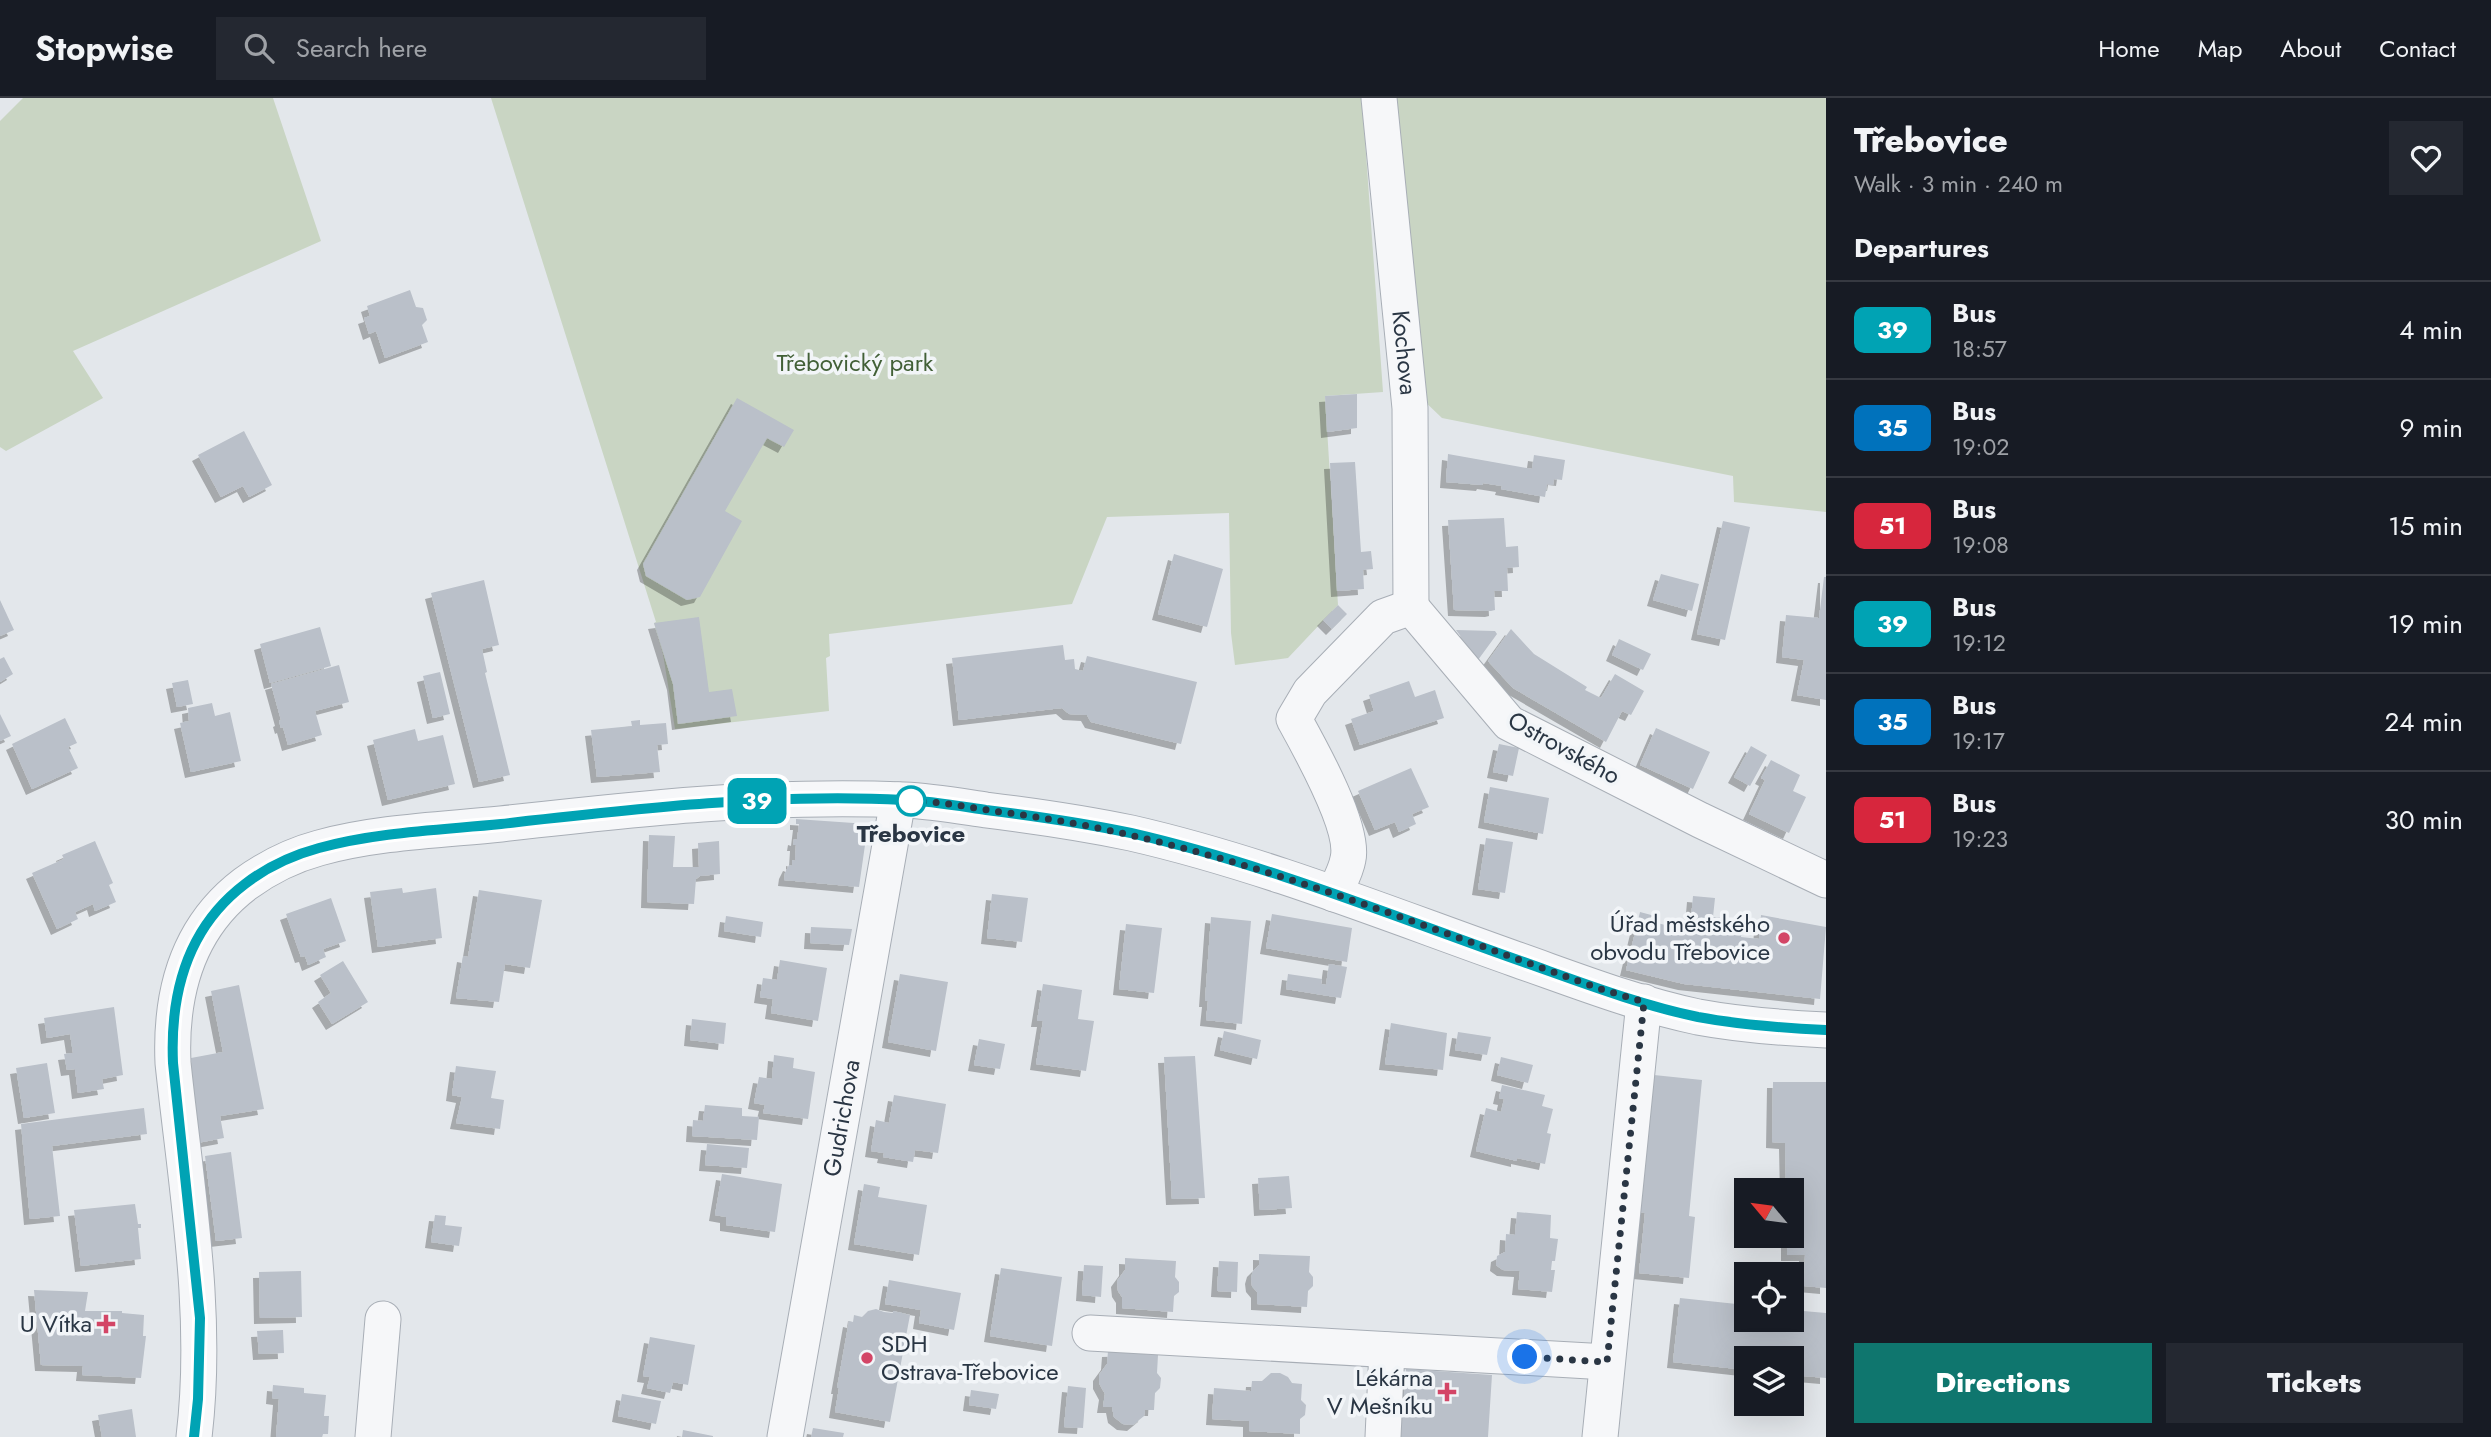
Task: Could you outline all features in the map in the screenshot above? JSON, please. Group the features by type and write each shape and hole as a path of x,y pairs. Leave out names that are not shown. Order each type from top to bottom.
{"street":[{"name":"Kochova","path":"1379,98 1410,408 1411,607"},
{"path":"1335,894 1349,858 1346,830 1312,752 1294,719 1310,692 1383,617 1411,607"},
{"name":"Ostrovského","path":"1411,607 1509,723 1700,820 1826,880"},
{"path":"194,1437 200,1318 173,1063 174,1008 178,986 194,947 216,914 243,885 288,859 313,849 349,841 563,817 755,801 898,800 1063,820 1133,834 1203,852 1335,894 1586,984 1693,1016 1761,1027 1826,1030"},
{"name":"Gudrichova","path":"785,1437 898,800"},
{"path":"1600,1437 1644,1002"},
{"path":"373,1437 383,1319"},
{"path":"1090,1333 1607,1362"},
{"path":"1383,1437 1387,1350"}],"green space":[{"path":"23,98 273,98 321,241 73,351 103,398 6,451 0,447 0,121"},
{"name":"Třebovický park","path":"491,98 1362,98 1383,392 1325,396 1338,605 1288,658 1235,665 1231,633 1229,513 1107,517 1072,604 829,634 830,656 826,658 829,711 675,729 663,654 654,623 656,622"},
{"path":"1387,98 1826,98 1826,512 1734,502 1733,476 1442,418 1420,397"}],"building":[{"path":"410,290 416,307 423,308 427,320 422,325 428,342 385,358 376,331 369,334 364,318 370,316 367,306"},
{"path":"1357,394 1357,428 1327,432 1325,396"},
{"path":"737,398 794,430 784,447 767,438 725,511 742,521 700,597 687,600 646,576 643,564"},
{"path":"244,431 272,485 249,497 243,486 221,497 198,455"},
{"path":"1448,454 1532,469 1534,455 1565,460 1562,480 1554,479 1553,485 1547,484 1545,497 1483,483 1446,482"},
{"path":"1355,462 1361,552 1371,551 1373,569 1363,570 1364,589 1337,591 1330,463"},
{"path":"1504,518 1506,547 1518,546 1519,567 1507,568 1508,591 1494,591 1495,610 1454,610 1448,520"},
{"path":"1723,521 1750,527 1725,640 1697,634"},
{"path":"1174,554 1223,569 1207,627 1158,614"},
{"path":"1661,574 1699,584 1692,611 1653,600"},
{"path":"1824,577 1826,700 1797,695 1804,660 1782,657 1786,615 1819,618"},
{"path":"484,580 499,645 482,649 487,672 485,673 510,775 479,782 431,593"},
{"path":"0,600 14,630 0,636"},
{"path":"1338,605 1347,614 1332,629 1323,620"},
{"path":"699,617 709,692 732,689 737,716 678,724 673,684 654,623"},
{"path":"320,627 331,666 270,683 260,644"},
{"path":"1511,629 1534,654 1601,698 1615,674 1644,691 1631,715 1622,711 1606,742 1513,688 1488,661"},
{"path":"1456,630 1495,631 1497,634 1478,660"},
{"path":"1619,639 1651,654 1643,670 1612,655"},
{"path":"1063,645 1065,660 1074,659 1075,669 1083,671 1087,656 1197,682 1181,744 1091,722 1087,715 1069,714 1062,708 959,720 952,658"},
{"path":"4,657 13,674 0,682 0,659"},
{"path":"339,665 349,702 315,711 322,735 288,745 279,721 281,720 271,684"},
{"path":"440,672 450,714 433,718 423,676"},
{"path":"188,680 193,704 177,707 172,683"},
{"path":"1409,681 1415,697 1435,690 1444,718 1360,745 1351,719 1374,711 1369,695"},
{"path":"212,703 215,716 230,712 241,761 191,772 180,723 189,721 188,708"},
{"path":"0,714 11,736 0,741"},
{"path":"65,718 77,743 68,747 78,768 32,789 12,744"},
{"path":"640,720 640,725 666,723 668,744 657,745 660,772 597,777 591,730 632,726 631,721"},
{"path":"1656,728 1710,752 1693,789 1640,765"},
{"path":"415,729 418,741 443,735 455,784 388,800 373,740"},
{"path":"1499,744 1519,748 1513,776 1493,772"},
{"path":"1751,746 1767,755 1750,786 1734,777"},
{"path":"1771,760 1800,775 1793,791 1806,797 1789,833 1749,814 1765,780 1761,778"},
{"path":"1411,768 1429,807 1412,814 1416,824 1399,832 1395,822 1375,830 1358,791"},
{"path":"1490,787 1549,798 1543,834 1484,822"},
{"path":"796,819 868,824 859,887 784,880 789,865 792,866 792,860 795,861 796,845 793,845 794,839 797,840 799,824 796,824"},
{"path":"649,835 675,836 673,867 699,867 698,843 719,841 720,874 700,876 696,879 694,904 647,902"},
{"path":"1486,838 1513,842 1505,893 1478,889"},
{"path":"95,841 113,883 109,885 116,902 95,911 93,904 75,912 78,919 57,929 32,873 64,859 62,855"},
{"path":"402,888 403,893 436,888 442,938 378,947 370,892"},
{"path":"479,890 542,900 530,968 505,964 499,1002 456,998 463,956 468,957"},
{"path":"992,894 1028,898 1022,942 987,938"},
{"path":"1693,896 1715,898 1713,917 1743,920 1741,937 1759,939 1761,915 1826,927 1820,999 1684,984 1626,970 1640,912 1655,916 1653,922 1690,931"},
{"path":"331,898 346,941 323,949 326,957 308,965 305,956 301,957 286,914"},
{"path":"1272,914 1352,928 1347,962 1266,948"},
{"path":"726,916 763,922 761,937 724,931"},
{"path":"1211,917 1251,921 1242,1024 1206,1020"},
{"path":"1126,924 1162,928 1154,993 1119,989"},
{"path":"811,927 852,929 849,945 810,943"},
{"path":"780,960 827,968 818,1021 771,1013 773,999 760,997 763,978 777,980"},
{"path":"343,961 368,1002 332,1024 318,1002 331,993 320,975"},
{"path":"1329,964 1347,967 1341,998 1286,989 1288,974 1322,979 1321,984 1326,985"},
{"path":"900,974 948,982 936,1051 888,1042"},
{"path":"1043,984 1082,990 1078,1019 1094,1021 1086,1071 1036,1064 1043,1021 1037,1021"},
{"path":"239,985 264,1109 220,1116 224,1138 197,1143 191,1058 223,1052 211,991"},
{"path":"114,1007 123,1075 102,1079 104,1089 78,1093 75,1069 67,1070 64,1054 73,1053 70,1034 47,1038 44,1018"},
{"path":"692,1019 726,1023 724,1044 690,1040"},
{"path":"1391,1023 1447,1033 1443,1070 1385,1064"},
{"path":"1224,1031 1261,1040 1257,1059 1220,1050"},
{"path":"1458,1032 1491,1037 1487,1055 1455,1050"},
{"path":"979,1039 1005,1044 1000,1069 974,1065"},
{"path":"774,1055 794,1058 793,1068 815,1072 808,1119 763,1113 765,1105 754,1103 759,1077 772,1079"},
{"path":"1195,1056 1205,1198 1172,1199 1164,1057"},
{"path":"1501,1057 1533,1065 1528,1083 1497,1075"},
{"path":"47,1063 55,1113 24,1118 16,1068"},
{"path":"456,1066 496,1071 491,1098 504,1100 500,1129 456,1123 462,1097 452,1095"},
{"path":"1654,1075 1702,1080 1689,1216 1695,1217 1689,1278 1639,1273 1645,1213 1639,1212"},
{"path":"1773,1082 1826,1082 1826,1288 1804,1286 1805,1255 1787,1255 1787,1248 1804,1248 1804,1178 1786,1178 1785,1143 1772,1142"},
{"path":"1502,1085 1545,1095 1542,1106 1553,1109 1547,1133 1551,1134 1545,1164 1517,1158 1517,1161 1476,1151 1486,1108 1501,1112 1504,1099 1499,1098"},
{"path":"894,1095 946,1104 938,1153 915,1150 913,1162 883,1157 884,1153 871,1151 876,1120 889,1123"},
{"path":"705,1105 742,1108 742,1116 759,1117 757,1140 692,1136 693,1120 703,1121"},
{"path":"144,1108 147,1134 52,1146 60,1216 30,1219 21,1124"},
{"path":"707,1144 749,1148 747,1168 705,1165"},
{"path":"231,1152 242,1238 216,1241 205,1156"},
{"path":"722,1174 782,1184 775,1232 726,1225 726,1217 715,1215"},
{"path":"1289,1176 1292,1208 1260,1210 1258,1178"},
{"path":"864,1184 880,1187 878,1197 927,1205 919,1255 854,1244"},
{"path":"135,1204 138,1224 141,1224 141,1228 138,1228 141,1259 81,1266 74,1210"},
{"path":"1517,1212 1551,1215 1550,1238 1558,1239 1555,1261 1552,1261 1551,1270 1555,1270 1552,1292 1518,1289 1520,1271 1503,1270 1496,1265 1497,1256 1505,1252 1506,1234 1515,1235"},
{"path":"435,1215 446,1216 445,1225 462,1227 459,1246 431,1242"},
{"path":"1259,1254 1310,1256 1309,1272 1313,1277 1313,1286 1308,1291 1307,1307 1257,1304 1257,1292 1252,1286 1251,1278 1259,1265"},
{"path":"1125,1258 1176,1261 1175,1277 1179,1282 1179,1292 1174,1296 1173,1312 1122,1308 1117,1281 1125,1270"},
{"path":"1219,1261 1238,1262 1237,1292 1217,1291"},
{"path":"1084,1265 1103,1266 1101,1297 1082,1295"},
{"path":"1001,1268 1062,1277 1052,1346 990,1336"},
{"path":"301,1271 302,1317 260,1318 259,1272"},
{"path":"889,1280 961,1293 954,1330 919,1323 921,1310 885,1304"},
{"path":"34,1290 88,1292 85,1311 122,1311 144,1315 143,1336 146,1336 141,1378 82,1375 83,1366 41,1365"},
{"path":"1680,1298 1734,1304 1734,1332 1804,1332 1804,1311 1826,1313 1826,1378 1804,1376 1804,1346 1734,1346 1734,1369 1673,1362"},
{"path":"876,1309 910,1315 890,1422 835,1412 849,1321 853,1322 854,1315 862,1317 868,1311"},
{"path":"283,1330 284,1353 259,1354 257,1331"},
{"path":"650,1337 695,1345 688,1385 673,1382 670,1393 647,1388 650,1377 643,1376"},
{"path":"1140,1350 1144,1354 1158,1355 1160,1388 1155,1393 1154,1410 1145,1410 1144,1416 1133,1425 1123,1424 1114,1417 1112,1407 1103,1407 1105,1394 1099,1383 1099,1375 1107,1364 1108,1351"},
{"path":"1406,1369 1492,1375 1488,1437 1401,1437"},
{"path":"1271,1373 1280,1373 1292,1383 1302,1384 1301,1400 1306,1405 1305,1415 1300,1419 1300,1434 1249,1431 1249,1421 1212,1419 1214,1388 1251,1391 1252,1381 1262,1381"},
{"path":"273,1385 304,1388 304,1393 326,1395 324,1416 329,1416 328,1434 323,1434 322,1437 276,1437 279,1399 272,1398"},
{"path":"1068,1386 1086,1388 1083,1428 1064,1427"},
{"path":"971,1390 999,1394 996,1409 969,1405"},
{"path":"622,1394 661,1401 656,1424 618,1416"},
{"path":"132,1409 136,1437 102,1437 98,1415"},
{"path":"813,1428 844,1433 843,1437 811,1437"},
{"path":"683,1430 713,1436 713,1437 682,1437"}],"bus line":[{"name":"39","path":"194,1437 200,1360 200,1318 173,1063 172,1033 178,986 194,947 228,899 263,872 313,849 349,841 563,817 728,803 913,801 1063,820 1133,834 1203,852 1335,894 1615,994 1668,1009 1693,1016 1761,1027 1826,1030"}],"place":[{"name":"Třebovice","path":"911,801"},
{"name":"Úřad městského obvodu Třebovice","path":"1784,938"},
{"name":"U Vítka","path":"106,1324"},
{"name":"SDH Ostrava-Třebovice","path":"867,1358"},
{"name":"Lékárna V Mešníku","path":"1447,1392"}],"route":[{"path":"911,801 1063,820 1203,852 1335,894 1644,1002 1607,1362 1525,1357"}]}
